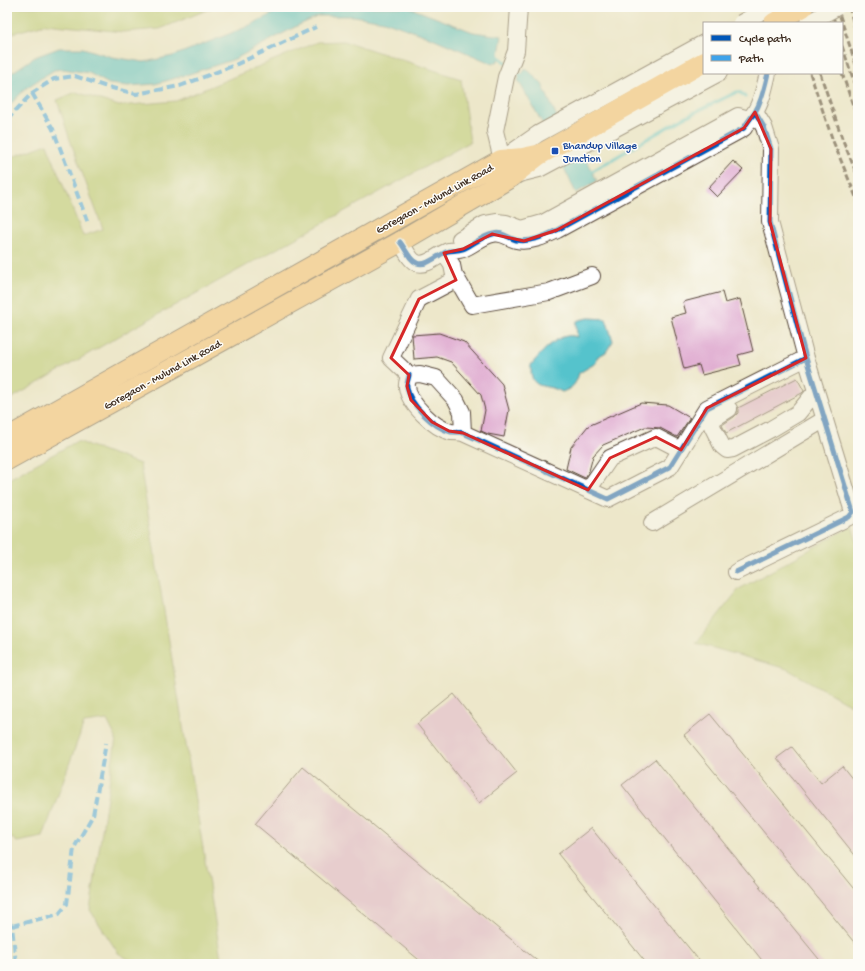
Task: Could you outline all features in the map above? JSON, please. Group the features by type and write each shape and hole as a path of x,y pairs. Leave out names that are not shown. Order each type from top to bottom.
{"main road":[{"path":"776,22 803,7"},
{"path":"546,150 703,63"},
{"name":"Goregaon - Mulund Link Road","path":"7,438 501,160 524,158 546,150"},
{"name":"Goregaon - Mulund Link Road","path":"7,460 400,242 509,178 546,150"}],"street":[{"path":"509,178 501,160 495,131 506,77 516,51 519,7"},
{"path":"756,7 762,22"},
{"path":"743,22 770,7"},
{"path":"810,22 837,7"},
{"path":"577,132 703,44"},
{"path":"577,132 717,74"},
{"path":"400,242 413,261 418,264 423,264 444,254 456,252 465,242 492,234 498,227 516,240 523,235 546,228 744,128 764,89 768,74"},
{"path":"736,572 849,517 852,512 825,419 813,395 770,222 771,149 764,127 752,115"},
{"path":"444,254 445,268 456,277 472,305 549,292 592,276"},
{"path":"456,277 419,299 391,358 410,375 420,374 436,378 456,400 462,412 463,433"},
{"path":"805,366 719,414 713,419 712,426 722,446 727,450 733,449 785,421 798,412 813,395"},
{"path":"410,375 407,386 411,400 432,422 449,431 463,433 608,499 670,467 708,408 805,366"},
{"path":"652,523 825,419"},
{"path":"588,490 610,458 656,437 681,450"}],"highlighted area":[{"path":"755,112 771,149 770,222 806,358 707,408 681,450 656,437 610,458 588,490 463,433 449,431 432,422 411,400 407,386 409,375 391,358 419,299 456,280 444,253 463,249 492,234 524,241 557,230 744,128"}],"green space":[{"path":"7,7 214,7 160,29 123,32 45,24 13,33 7,37"},
{"path":"344,41 461,79 470,142 121,335 7,401 7,159 47,144 83,236 103,229 57,100 76,92 119,106 176,101 317,42"},
{"path":"77,441 140,464 222,964 136,964 118,953 90,910 116,738 107,720 84,723 43,837 17,842 7,834 7,480"},
{"path":"852,526 858,546 858,709 787,669 696,643 739,589"}],"water":[{"path":"286,7 408,7 473,32 502,36 498,61 493,64 432,38 384,21 354,16 319,16 235,59 155,84 128,86 109,84 89,73 63,69 54,70 26,88 7,108 7,76 35,57 59,48 83,48 112,57 144,62 173,56 244,28"},
{"path":"526,68 542,84 561,126 548,133 518,80"},
{"path":"584,155 597,181 576,193 564,168"},
{"path":"589,318 606,319 613,341 606,352 597,357 596,363 579,373 574,385 562,392 536,383 531,374 531,365 551,344 564,337 577,337 576,322"}],"building":[{"path":"733,161 743,170 717,197 708,188"},
{"path":"722,292 725,303 740,299 753,351 738,355 741,365 702,375 699,365 684,369 671,317 686,313 683,302"},
{"path":"439,333 464,342 502,384 509,410 504,437 481,431 485,410 481,395 451,362 437,357 414,359 412,335"},
{"path":"797,378 804,391 802,393 726,433 722,425 738,413 738,408"},
{"path":"641,403 668,405 690,418 677,437 660,428 645,427 603,445 593,456 589,471 585,478 566,469 571,447 588,426"},
{"path":"454,694 517,773 479,803 417,724"},
{"path":"710,714 858,894 858,947 684,735"},
{"path":"792,747 821,783 842,766 858,786 858,859 777,758"},
{"path":"655,759 823,964 765,964 622,785"},
{"path":"303,767 541,964 424,964 255,824"},
{"path":"591,828 702,964 647,964 558,854"}],"waterway":[{"path":"496,54 506,63"},
{"path":"514,69 524,79"},
{"path":"589,173 683,118 737,92 741,93 745,97"}],"railway":[{"path":"788,7 794,22"},
{"path":"798,7 803,22"},
{"path":"820,7 825,22"},
{"path":"830,7 835,22"},
{"path":"837,7 842,22"},
{"path":"849,7 858,39"},
{"path":"843,25 858,71"},
{"path":"843,49 858,93"},
{"path":"810,74 833,141 858,202"},
{"path":"820,74 842,138 858,177"},
{"path":"842,74 858,120"}],"marked path":[{"path":"7,120 32,93 54,79 75,76 104,86 136,94 180,86 235,65 316,27"},
{"path":"32,93 53,129 88,223"},
{"path":"12,926 59,914 67,904 74,848 93,815 106,743"},
{"path":"7,921 12,926 16,964"}],"cycle path":[{"path":"400,242 412,260 421,264 429,262 448,251 463,249 496,233 521,241 532,240 548,235 744,128 760,103 768,74"},
{"path":"736,572 849,517 853,512 806,358 770,222 771,149 764,127 755,112"},
{"path":"409,375 407,385 412,401 417,408 437,426 451,432 463,433 608,499 670,467 707,408 806,358"}],"place":[{"name":"Bhandup Village Junction","path":"555,151"}]}
